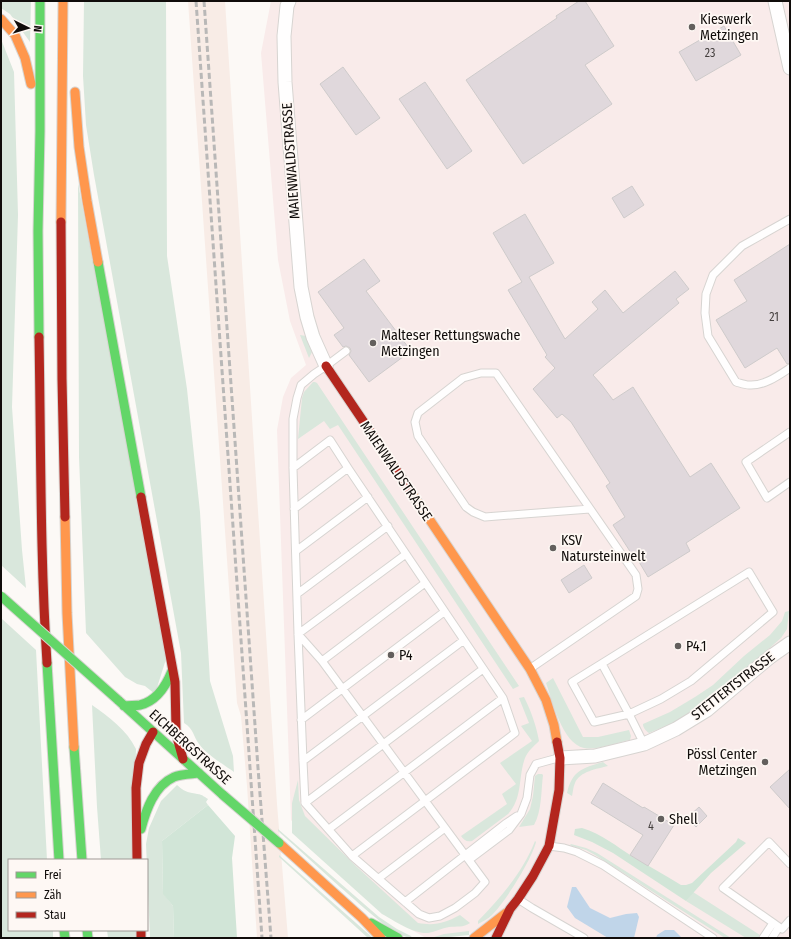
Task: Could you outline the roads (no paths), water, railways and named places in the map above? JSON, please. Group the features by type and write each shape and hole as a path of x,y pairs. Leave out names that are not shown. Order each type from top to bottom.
{"main road":[{"path":"40,1 38,262 40,437 44,591 51,739 59,859"},
{"path":"63,4 72,44"},
{"path":"63,4 61,253 65,535 67,613 82,859"},
{"path":"1,19 14,36 25,58 40,131"},
{"path":"75,82 80,148 87,201 176,694 176,729 178,743 183,759"},
{"name":"MAIENWALDSTRASSE","path":"326,366 530,670 546,700 554,725 560,758 559,790 549,846 542,860 510,910 496,938"},
{"name":"EICHBERGSTRASSE","path":"1,596 223,795 279,843 362,918 381,938"},
{"path":"121,703 142,705 152,700 164,687 172,671"},
{"path":"137,859 136,788 139,763 146,744 153,732"},
{"path":"136,847 144,817 151,802 164,783 184,774 199,773"},
{"name":"MAIENWALDSTRASSE","path":"474,938 510,910"},
{"name":"EICHBERGSTRASSE","path":"362,918 398,938"}],"street":[{"name":"MAIENWALDSTRASSE","path":"289,1 287,6 284,36 301,287 311,330 326,366"},
{"path":"775,1 790,68"},
{"name":"STETTERTSTRASSE","path":"560,758 595,756 644,744 676,729 707,710 770,657 790,643"}],"lane":[{"path":"790,220 742,246 713,275 706,294 705,312 708,336 736,382 748,385 762,384 779,376 790,368"},
{"path":"298,634 322,661 485,882 475,893 455,908 440,916 429,918 419,914 352,856 305,803 301,720 298,634 296,551 294,509 293,419 301,385 346,351"},
{"path":"530,670 636,596 638,589 636,575 496,373 481,373 463,378 418,414 416,422 418,436 466,507 473,512 485,517 590,509"},
{"path":"790,432 746,462 767,498 790,482"},
{"path":"293,468 330,440 503,698 515,733 352,856"},
{"path":"294,509 348,468"},
{"path":"296,551 368,497"},
{"path":"297,594 388,526"},
{"path":"298,634 406,554"},
{"path":"749,572 773,612 691,681 661,699 629,714 594,722 572,682 749,572"},
{"path":"322,661 425,583"},
{"path":"301,720 444,612"},
{"path":"303,761 464,640"},
{"path":"602,664 644,744"},
{"path":"305,803 483,669"},
{"path":"329,829 503,698"},
{"path":"405,902 467,858 505,824 520,814 527,798 530,774 536,764 560,758"},
{"path":"378,878 445,828"},
{"path":"790,864 768,842 723,888 782,929 790,920"},
{"path":"549,846 577,852 603,864 713,938"},
{"path":"518,899 584,938"},
{"path":"763,938 776,925"},
{"path":"772,938 776,925"}],"water":[{"path":"572,887 576,887 590,908 610,918 637,913 639,917 634,938 608,938 575,918 567,907"},
{"path":"665,930 674,930 682,938 656,938 657,935"}],"railway":[{"path":"196,1 262,938"},
{"path":"204,1 271,938"}],"place":[{"name":"Kieswerk Metzingen","path":"692,27"},
{"name":"Malteser Rettungswache Metzingen","path":"373,343"},
{"name":"KSV Natursteinwelt","path":"553,548"},
{"name":"P4.1","path":"678,646"},
{"name":"P4","path":"391,655"},
{"name":"Pössl Center Metzingen","path":"765,762"},
{"name":"Shell","path":"661,819"}]}
